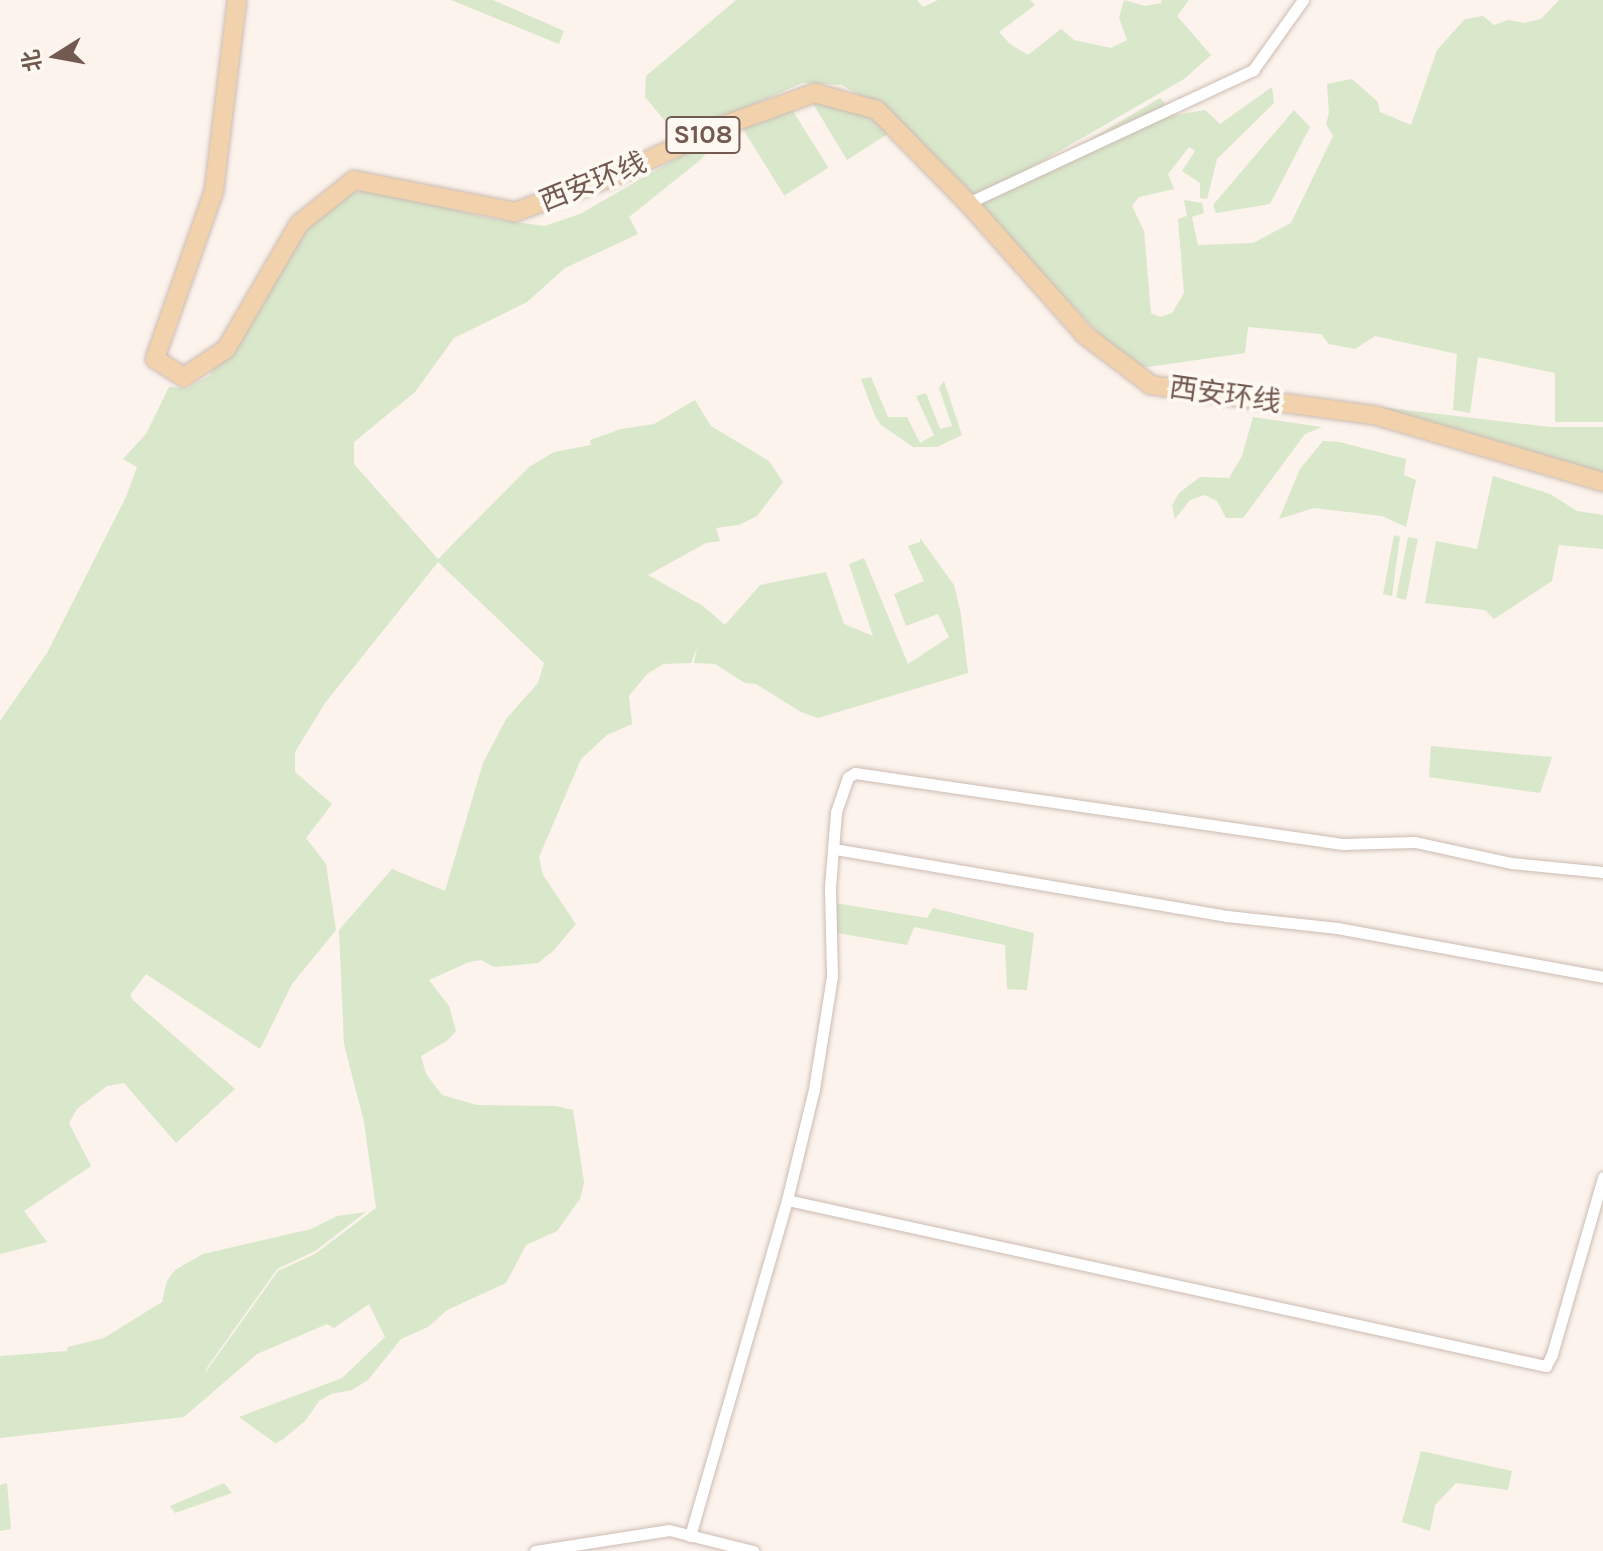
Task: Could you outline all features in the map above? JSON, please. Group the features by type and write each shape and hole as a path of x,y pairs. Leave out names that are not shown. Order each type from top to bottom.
{"main road":[{"name":"西安环线","path":"237,0 214,191 155,359 184,377 226,349 299,224 354,180 515,212 609,178 725,125 815,93 877,110 968,203 1085,335 1151,385 1374,415 1603,482"}],"street":[{"path":"968,203 1253,70 1303,0"},
{"path":"690,1536 787,1200 814,1089 832,976 830,887 836,812 848,777 855,773 1344,844 1415,842 1511,863 1603,872"},
{"path":"835,849 1227,916 1337,928 1603,977"},
{"path":"787,1200 1546,1366 1603,1177"},
{"path":"535,1551 669,1530 753,1551"}],"green space":[{"path":"451,0 493,0 564,31 559,44"},
{"path":"736,0 917,0 923,7 938,0 1030,0 1035,5 999,32 1010,44 1028,55 1061,29 1074,40 1111,48 1127,40 1119,18 1124,0 1145,6 1162,3 1161,0 1189,0 1177,16 1211,55 1184,79 973,201 888,112 842,85 802,83 684,136 670,127 645,97 646,76"},
{"path":"1559,0 1603,0 1603,422 1555,422 1555,373 1478,357 1470,413 1453,410 1457,354 1375,336 1355,349 1329,344 1321,334 1248,327 1245,353 1141,368 1111,346 977,206 1160,98 1175,115 1205,110 1220,124 1272,87 1274,103 1217,159 1207,199 1200,198 1200,183 1182,171 1195,151 1189,147 1168,174 1174,189 1139,197 1132,206 1144,231 1151,313 1160,317 1172,313 1184,293 1178,219 1187,216 1184,200 1202,203 1204,213 1192,217 1198,245 1253,243 1291,223 1333,136 1326,124 1329,113 1327,84 1352,79 1378,102 1380,112 1411,125 1437,50 1465,19 1483,16 1494,25 1508,20 1524,23 1541,19"},
{"path":"809,97 857,107 889,133 847,160"},
{"path":"786,100 828,168 784,195 742,128"},
{"path":"1294,110 1310,127 1270,204 1216,213 1213,205"},
{"path":"731,127 699,161 629,217 638,234 565,268 527,302 454,338 415,392 354,442 354,464 438,559 529,467 554,452 591,445 590,440 621,429 654,424 695,400 711,426 769,461 783,482 757,516 739,525 716,528 720,541 706,543 648,575 703,606 725,625 760,585 826,572 844,624 873,636 849,564 864,558 908,664 949,637 938,614 906,626 894,594 924,581 908,546 920,542 920,538 954,585 968,673 818,718 801,712 756,684 745,683 715,664 694,663 697,647 691,663 663,664 647,674 629,696 632,724 607,735 581,759 539,857 543,875 576,924 538,963 494,967 481,960 469,962 429,980 449,1006 456,1031 448,1040 421,1056 426,1074 442,1095 477,1105 556,1106 573,1110 584,1182 580,1199 557,1231 526,1245 506,1283 447,1310 428,1327 401,1339 368,1380 352,1390 331,1394 319,1401 305,1421 275,1443 239,1417 342,1378 385,1337 369,1304 334,1328 327,1324 257,1354 184,1417 0,1438 0,1356 67,1351 68,1347 104,1338 162,1302 167,1281 175,1270 203,1254 311,1229 337,1216 366,1212 315,1251 277,1269 206,1369 208,1375 207,1370 278,1271 315,1254 376,1208 364,1122 344,1044 339,930 392,869 445,891 483,763 506,719 538,683 544,663 438,562 325,703 295,752 295,772 332,804 306,838 326,864 336,930 292,984 260,1049 146,974 130,995 134,1001 235,1089 176,1143 124,1083 107,1086 77,1109 69,1123 91,1166 24,1211 47,1242 0,1254 0,721 47,653 126,497 137,467 123,459 146,434 169,387 188,388 210,375 270,278 326,205 348,193 376,189 487,218 545,226 580,214"},
{"path":"871,377 888,417 907,417 920,443 934,435 916,396 926,393 940,429 952,426 939,388 944,381 962,435 937,447 913,447 881,425 875,416 861,379"},
{"path":"1312,399 1550,427 1603,427 1603,480"},
{"path":"1253,417 1322,427 1305,434 1243,518 1226,518 1217,501 1205,495 1190,500 1175,519 1172,506 1179,493 1200,477 1229,478 1242,456"},
{"path":"1323,441 1339,442 1406,459 1404,475 1416,480 1406,527 1382,516 1314,508 1279,519 1300,469"},
{"path":"1493,476 1550,494 1577,511 1603,515 1603,549 1559,545 1552,581 1494,619 1485,610 1425,603 1436,541 1477,549"},
{"path":"1394,535 1400,537 1392,596 1383,594"},
{"path":"1408,537 1418,539 1406,600 1396,598"},
{"path":"1431,746 1552,757 1540,793 1429,777"},
{"path":"829,902 927,918 933,908 1034,933 1027,990 1007,989 1005,945 914,927 907,945 831,932"},
{"path":"1421,1451 1512,1471 1508,1490 1456,1483 1435,1505 1430,1531 1402,1522"},
{"path":"7,1483 11,1529 0,1531 0,1485"},
{"path":"224,1483 232,1493 175,1513 170,1506"}]}
